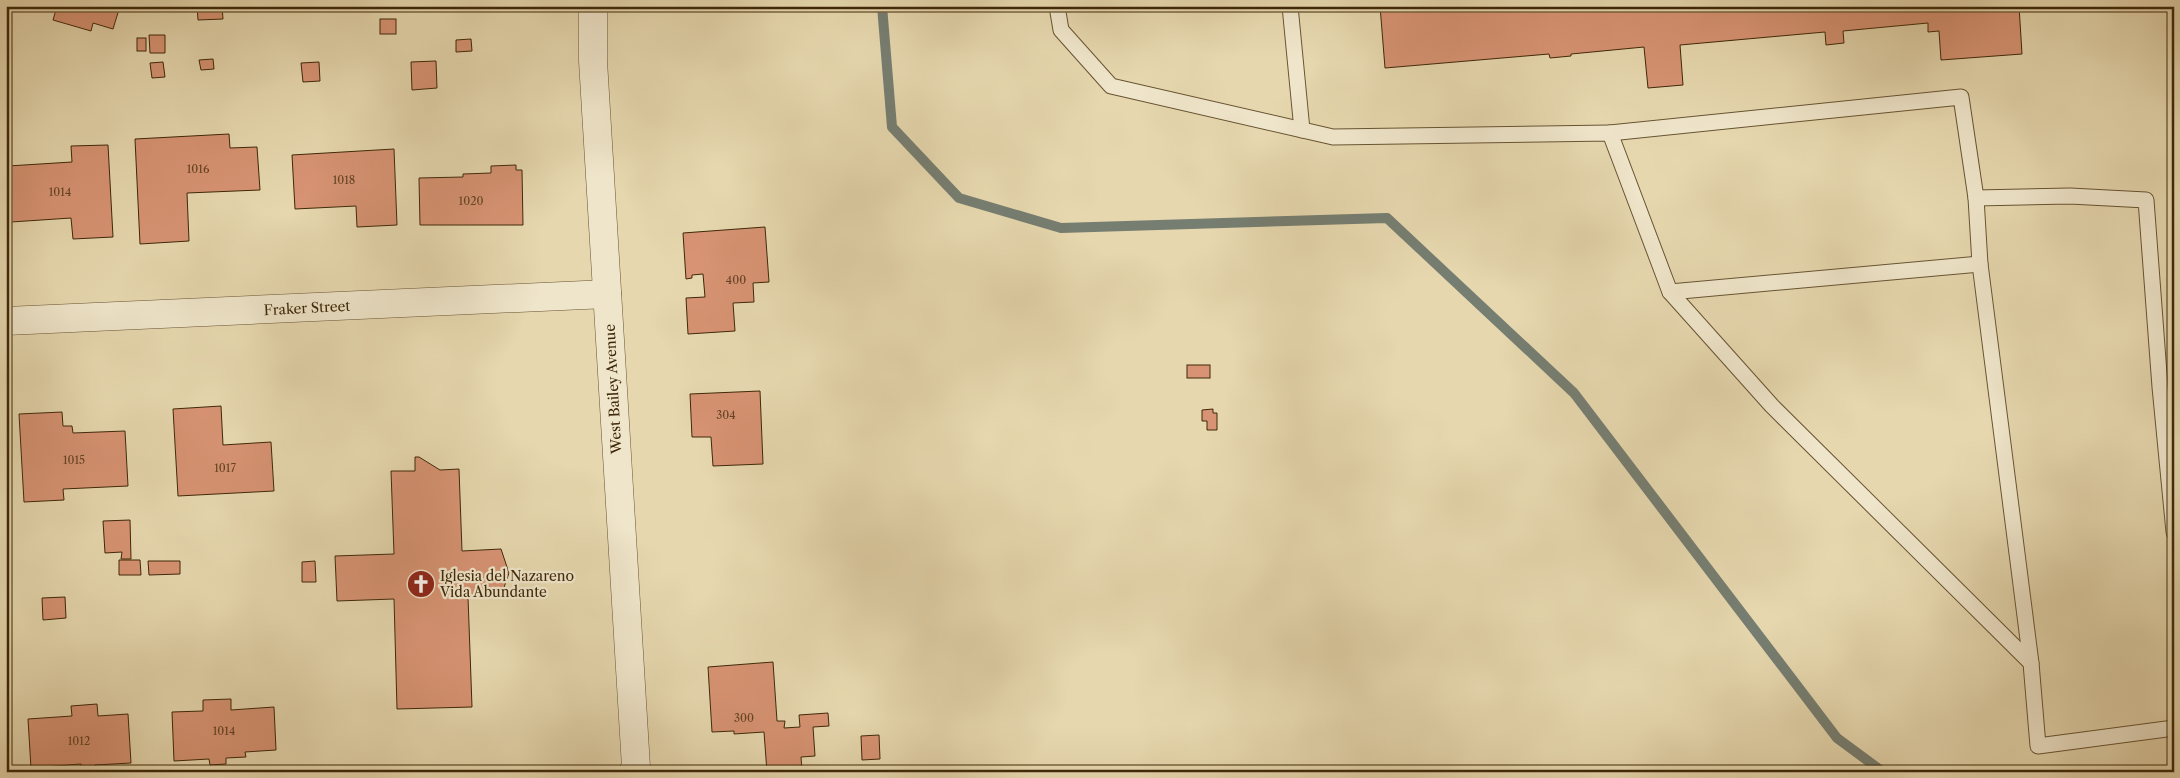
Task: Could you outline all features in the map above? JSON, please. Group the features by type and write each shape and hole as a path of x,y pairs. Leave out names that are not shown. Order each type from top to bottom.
{"street":[{"name":"West Bailey Avenue","path":"593,6 593,61 636,767 634,772"},
{"name":"Fraker Street","path":"6,322 607,294"}],"lane":[{"path":"1057,6 1061,30 1111,86 1332,137 1610,133 1961,97 1976,198 1980,264 2031,663 2038,746 2174,728"},
{"path":"1290,6 1302,130"},
{"path":"1610,133 1670,292 1772,406 2031,663"},
{"path":"1976,198 2070,196 2146,200 2167,387 2174,532"},
{"path":"1670,292 1980,264"}],"building":[{"path":"57,6 120,6 113,29 93,23 91,31 53,20"},
{"path":"197,6 222,6 223,19 198,20"},
{"path":"1380,6 2019,6 2022,54 1941,60 1939,31 1928,32 1928,23 1843,31 1844,43 1826,45 1825,32 1680,45 1683,85 1648,88 1644,47 1571,54 1571,56 1550,58 1549,54 1385,68"},
{"path":"380,19 396,19 396,34 380,34"},
{"path":"149,35 165,35 165,53 150,53"},
{"path":"137,38 146,38 146,51 137,51"},
{"path":"471,39 472,51 456,52 456,40"},
{"path":"213,59 214,69 201,70 199,60"},
{"path":"436,61 437,88 412,90 411,62"},
{"path":"163,62 165,77 152,78 150,63"},
{"path":"319,62 320,81 303,82 301,63"},
{"path":"229,134 230,148 257,147 260,190 187,193 189,241 140,244 135,139"},
{"path":"108,145 113,237 73,239 71,218 11,222 8,166 72,162 71,146"},
{"path":"394,149 397,225 357,227 356,206 295,209 292,155"},
{"path":"516,165 516,170 522,170 523,225 420,225 419,178 463,177 463,174 491,173 491,166"},
{"path":"765,227 769,282 753,283 754,302 733,303 735,331 688,334 686,298 705,297 703,274 692,275 692,278 686,279 683,233"},
{"path":"1187,365 1210,365 1210,378 1187,378"},
{"path":"760,391 763,464 713,466 711,437 692,437 690,394"},
{"path":"221,406 223,445 271,442 274,491 178,496 173,409"},
{"path":"1213,409 1213,413 1217,413 1217,430 1207,430 1207,421 1202,421 1202,410"},
{"path":"62,412 63,426 72,426 73,433 125,431 128,486 63,489 64,500 24,502 19,414"},
{"name":"Iglesia del Nazareno Vida Abundante","path":"415,457 419,457 440,470 459,469 462,551 501,549 509,573 501,596 468,597 472,707 397,709 394,599 337,601 335,556 394,554 391,471 415,471"},
{"path":"130,520 131,559 121,559 122,552 105,553 103,521"},
{"path":"119,560 140,560 141,575 119,575"},
{"path":"148,561 180,561 180,574 149,575"},
{"path":"315,561 316,582 302,582 302,562"},
{"path":"65,597 66,618 43,620 42,598"},
{"path":"773,662 777,721 785,721 784,728 800,727 799,715 828,713 829,726 813,727 815,756 801,757 802,771 767,772 764,732 734,734 734,731 712,732 708,667"},
{"path":"231,699 231,710 274,707 276,750 245,752 246,757 226,758 226,764 210,765 209,759 174,761 172,712 203,711 203,700"},
{"path":"97,704 98,716 128,714 131,763 95,765 96,770 81,771 81,764 31,768 28,719 72,716 71,706"},
{"path":"879,735 880,759 862,760 861,736"}],"waterway":[{"path":"882,6 892,127 959,198 1061,228 1387,218 1574,393 1837,738 1883,772"}],"place":[{"name":"Iglesia del Nazareno Vida Abundante","path":"421,584"}]}
